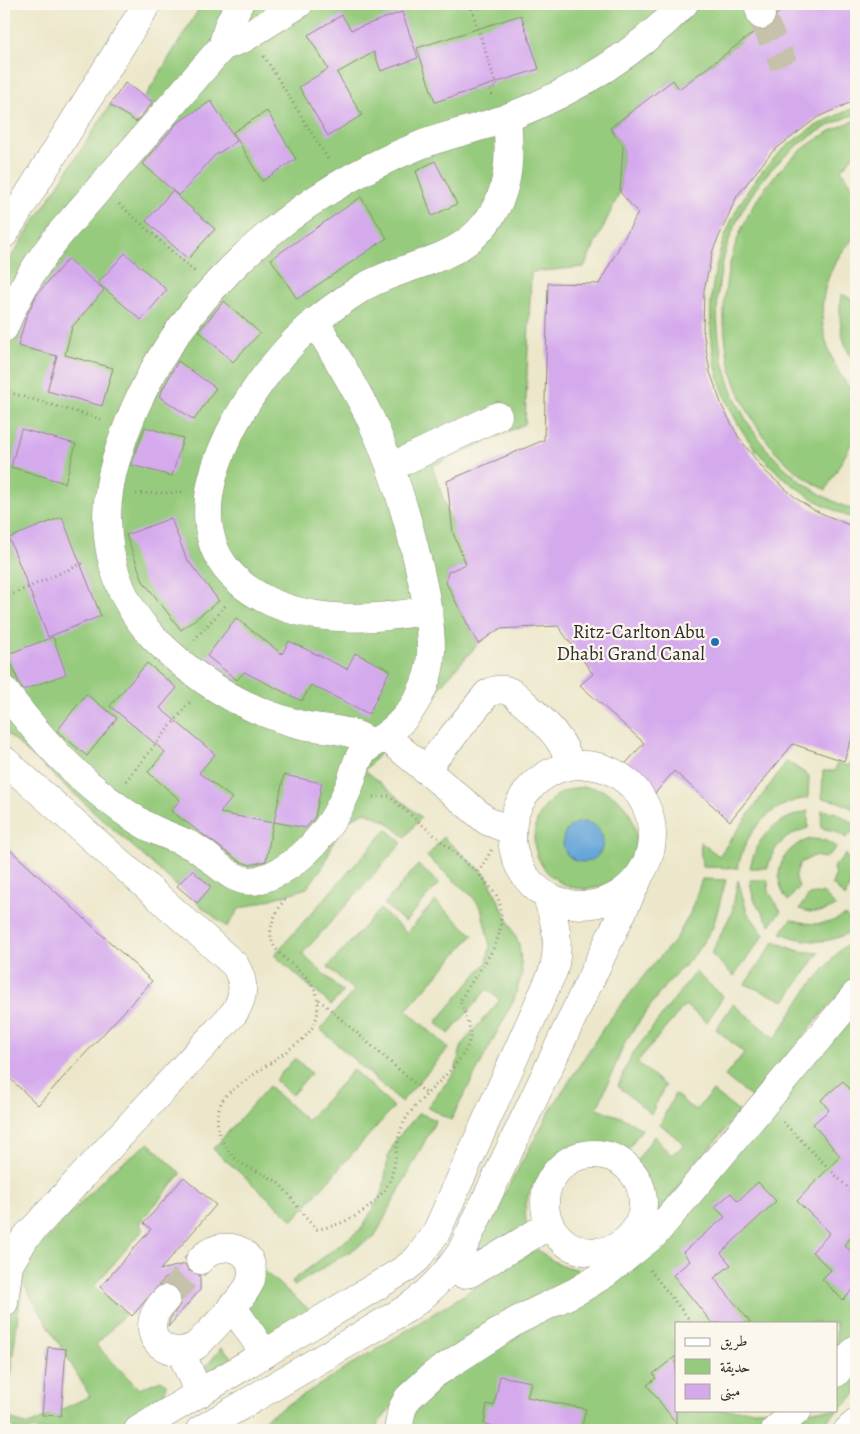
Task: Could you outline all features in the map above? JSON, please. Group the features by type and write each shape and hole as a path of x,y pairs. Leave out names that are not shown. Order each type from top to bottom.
{"lane":[{"path":"4,234 147,4"},
{"path":"222,47 228,26 239,4"},
{"path":"4,328 21,289 38,261 222,47 250,34 299,4"},
{"path":"507,830 486,821 425,770 378,739 304,725 278,718 244,704 206,682 176,659 154,637 130,606 116,578 109,552 106,516 111,476 127,427 153,369 188,317 212,288 286,221 343,183 386,159 419,146 502,120 579,85 600,73 649,37 684,4"},
{"path":"428,610 379,618 335,618 288,607 244,586 224,566 209,534 207,516 209,490 222,452 242,412 283,355 315,321 376,280 448,254 478,232 490,218 506,184 510,166 502,120"},
{"path":"4,690 40,737 64,761 109,800 146,825 194,847 230,874 241,879 257,880 290,864 320,837 342,802 359,758 419,698 427,678 431,651 428,610 417,558 391,467 359,396 315,321"},
{"path":"391,467 498,416"},
{"path":"425,770 487,694 496,689 506,689 514,694 558,738 568,756 570,766"},
{"path":"4,760 234,965 243,984 240,1004 234,1012 25,1238 9,1265 4,1303"},
{"path":"200,1430 406,1309 437,1284 461,1252 646,865 653,838 650,817 642,798 623,777 611,770 597,766 570,766 548,774 529,788 507,830 524,876 547,897 566,904 587,906 607,902 624,892 639,877"},
{"path":"138,1430 406,1269 417,1259 436,1233 554,969 557,954 557,928 547,897"},
{"path":"398,1430 402,1409 408,1398 433,1375 493,1334 538,1309 577,1291 630,1246 655,1234 856,994"},
{"path":"588,1154 604,1154 619,1160 631,1170 639,1184 643,1199 630,1246 583,1251 563,1242 549,1224 545,1209 545,1194 551,1179 560,1167 573,1158 588,1154"},
{"path":"459,1180 488,1195"},
{"path":"450,1269 462,1274 470,1273 549,1224"},
{"path":"166,1299 153,1317 153,1335 164,1348 181,1352 197,1345 248,1287 251,1270 249,1261 236,1249 227,1246 210,1251 200,1260"},
{"path":"232,1306 261,1356 273,1387"},
{"path":"838,1371 856,1349"},
{"path":"181,1352 199,1394"},
{"path":"775,1430 796,1412"},
{"path":"848,1430 856,1423"}],"path":[{"path":"470,4 497,87 490,90 502,120"},
{"path":"250,34 343,183"},
{"path":"100,187 212,288"},
{"path":"4,391 127,427"},
{"path":"108,496 209,490"},
{"path":"4,598 109,552"},
{"path":"176,659 244,586"},
{"path":"109,800 206,682"},
{"path":"290,893 273,918 270,933 274,947 308,978 315,987 318,999 318,1012 312,1030 302,1040 227,1094 219,1104 216,1118 219,1132 237,1159 278,1183 294,1200 303,1217 317,1229 330,1227 368,1209 390,1180 402,1125 427,1094 456,1063 467,1046 470,1035 460,1002 468,985 489,959 501,931 498,900 478,873 389,796 377,795 370,799"},
{"path":"478,873 507,830"},
{"path":"318,999 427,1094"},
{"path":"765,1104 856,1196"},
{"path":"630,1246 691,1322"}],"green space":[{"path":"202,4 757,4 764,23 679,89 672,80 610,128 623,146 620,192 584,267 531,272 525,424 432,466 466,564 448,572 446,583 478,644 365,770 421,817 405,837 387,822 366,812 341,823 324,865 307,888 239,909 227,927 197,903 211,887 192,870 177,886 4,731 4,268 110,105 139,124 153,103 145,97"},
{"path":"856,107 856,114 795,147 752,195 726,251 717,312 726,373 752,429 796,477 856,511 856,520 833,510 802,492 773,468 743,431 722,389 712,344 712,297 720,251 738,207 765,168 800,136 827,120"},
{"path":"856,120 856,153 841,170 856,191 856,236 841,254 830,273 824,292 822,313 824,333 830,354 853,392 857,425 851,444 826,490 803,476 786,462 768,442 753,420 734,378 725,334 725,290 735,246 754,205 780,170 814,141"},
{"path":"841,294 856,301 856,365 847,349 840,322"},
{"path":"853,756 856,756 856,810 839,802 822,798 823,771 835,771 837,763 849,766"},
{"path":"787,761 809,776 808,798 782,806 761,821 747,842 738,868 702,867 700,842 719,856"},
{"path":"585,787 605,790 614,795 628,809 633,818 636,838 633,858 628,867 614,881 605,886 585,889 565,886 556,881 542,867 537,858 534,838 537,818 542,809 556,795 565,790"},
{"path":"822,810 837,813 856,825 856,829 846,838 835,831 821,828"},
{"path":"808,811 808,828 787,837 777,847 768,868 750,868 758,846 770,830 786,819"},
{"path":"387,829 402,843 302,954 343,992 331,1005 274,955"},
{"path":"443,837 487,876 519,944 522,973 514,1000 451,1120 427,1107 455,1072 462,1044 500,1000 487,989 449,1034 436,1022 487,962 490,946 481,908 472,896 427,857"},
{"path":"811,839 824,840 837,847 825,858 814,856 800,863 795,876 799,887 788,901 782,891 780,882 779,872 782,863 792,848"},
{"path":"846,854 851,876 850,886 845,897 832,884 835,876 833,867"},
{"path":"418,865 439,883 405,922 384,904"},
{"path":"702,879 726,880 713,927 695,954 664,987 626,1040 597,1109 621,1117 642,1129 614,1169 597,1160 580,1158 564,1160 550,1167 538,1178 530,1192 526,1208 527,1227 463,1269 550,1111 604,1027 646,973 675,940 689,916"},
{"path":"738,880 747,912 764,935 734,976 711,954 732,912"},
{"path":"750,880 768,880 769,892 781,911 770,925 753,898"},
{"path":"823,893 836,906 818,912 799,909 809,895"},
{"path":"435,901 473,935 406,1010 449,1048 401,1102 320,1029 354,991 328,967 380,909 407,933"},
{"path":"845,915 856,928 838,938 810,941 781,933 791,919 819,924"},
{"path":"856,940 856,974 751,1097 725,1076 744,1053 716,1029 733,1004 775,1039 805,992 842,948"},
{"path":"774,942 799,951 819,953 785,1001 745,984"},
{"path":"695,972 723,996 707,1022 685,1005 637,1062 665,1086 651,1114 618,1086 631,1056"},
{"path":"856,988 856,1394 838,1410 838,1322 675,1322 675,1412 836,1412 816,1430 391,1430 455,1371 594,1283"},
{"path":"295,1058 311,1073 292,1095 275,1080"},
{"path":"353,1070 394,1107 293,1220 213,1149 269,1086 307,1121"},
{"path":"713,1091 739,1112 649,1224 636,1223 634,1200 624,1179 654,1136 671,1155 685,1145 660,1124 675,1094 695,1111"},
{"path":"419,1113 436,1120 375,1236 294,1286 292,1281 362,1228 383,1191 388,1157 395,1141"},
{"path":"149,1143 181,1174 139,1224 144,1229 94,1286 125,1314 96,1345 139,1389 161,1380 166,1384 164,1397 109,1430 21,1430 13,1428 4,1420 4,1333 13,1271 22,1287 5,1413 15,1421 29,1425 90,1396 16,1271 110,1172"},
{"path":"537,1249 566,1267 577,1269 581,1280 403,1393 373,1430 247,1430"},
{"path":"245,1255 312,1312 261,1343 251,1341"},
{"path":"221,1348 234,1359 195,1383 188,1371 206,1367"}],"water":[{"path":"587,822 594,825 600,831 603,842 602,850 594,859 587,862 579,862 572,859 564,850 563,838 566,831 575,823"}],"building":[{"name":"Ritz-Carlton Abu Dhabi Grand Canal","path":"791,4 856,4 856,100 818,117 772,152 737,196 713,250 704,290 703,330 710,372 722,406 739,438 765,471 797,499 814,510 856,528 856,726 844,761 793,744 730,821 674,771 651,798 619,771 644,743 580,685 593,674 558,626 499,629 478,644 446,583 448,572 466,564 453,533 447,481 544,440 548,283 599,284 638,213 620,192 623,146 610,128 673,80 679,89 757,30 765,30 772,26 776,15"},
{"path":"402,12 418,58 381,71 374,52 337,73 362,115 328,136 299,87 328,69 308,35 342,15 351,30"},
{"path":"521,15 539,69 435,102 417,48"},
{"path":"125,83 153,102 136,122 110,105"},
{"path":"211,101 237,141 214,156 179,196 143,164 177,123"},
{"path":"267,111 296,159 262,181 233,132"},
{"path":"435,161 457,204 432,216 416,171"},
{"path":"172,191 215,229 188,259 146,221"},
{"path":"361,197 387,238 297,299 271,259"},
{"path":"125,253 167,290 141,320 98,283"},
{"path":"68,259 104,290 72,327 65,355 113,368 102,406 47,391 57,356 18,346 26,317 37,294"},
{"path":"224,301 260,333 233,362 199,331"},
{"path":"178,361 216,388 194,420 159,396"},
{"path":"145,427 183,438 172,476 131,465"},
{"path":"21,429 76,444 65,483 11,467"},
{"path":"62,517 101,616 48,637 9,538"},
{"path":"171,518 186,558 219,601 181,630 143,581 126,535"},
{"path":"236,618 282,654 289,641 347,669 355,653 390,670 369,714 311,685 302,701 244,672 237,680 207,656"},
{"path":"53,637 66,674 23,690 8,654"},
{"path":"147,663 177,688 160,708 215,754 199,773 232,798 220,813 273,823 266,861 250,865 239,861 171,811 180,800 148,772 165,752 110,706"},
{"path":"86,694 117,718 87,756 57,731"},
{"path":"284,775 322,783 315,817 306,828 274,822"},
{"path":"4,844 152,981 38,1105 4,1073"},
{"path":"192,870 211,887 197,903 177,886"},
{"path":"843,1081 856,1096 856,1232 844,1245 856,1256 856,1286 843,1300 822,1279 831,1270 812,1252 830,1233 797,1201 840,1156 813,1124 829,1110 821,1100"},
{"path":"184,1177 216,1205 160,1270 185,1264 188,1270 200,1275 200,1290 168,1327 170,1319 181,1303 181,1295 177,1288 166,1284 166,1277 132,1316 100,1287 151,1229 144,1223"},
{"path":"758,1182 776,1201 721,1253 731,1265 714,1278 750,1322 711,1322 673,1275 690,1261 683,1252 725,1217 715,1207 731,1193 738,1201"},
{"path":"48,1347 66,1349 61,1416 42,1415"},
{"path":"675,1357 676,1423 647,1385 656,1378 653,1374"},
{"path":"500,1376 531,1382 527,1397 586,1409 581,1430 514,1430 484,1424 487,1404 494,1406"}],"tunnel":[{"path":"761,15 784,65"},
{"path":"166,1299 200,1260"}],"place":[{"name":"Ritz-Carlton Abu Dhabi Grand Canal","path":"715,642"}]}
